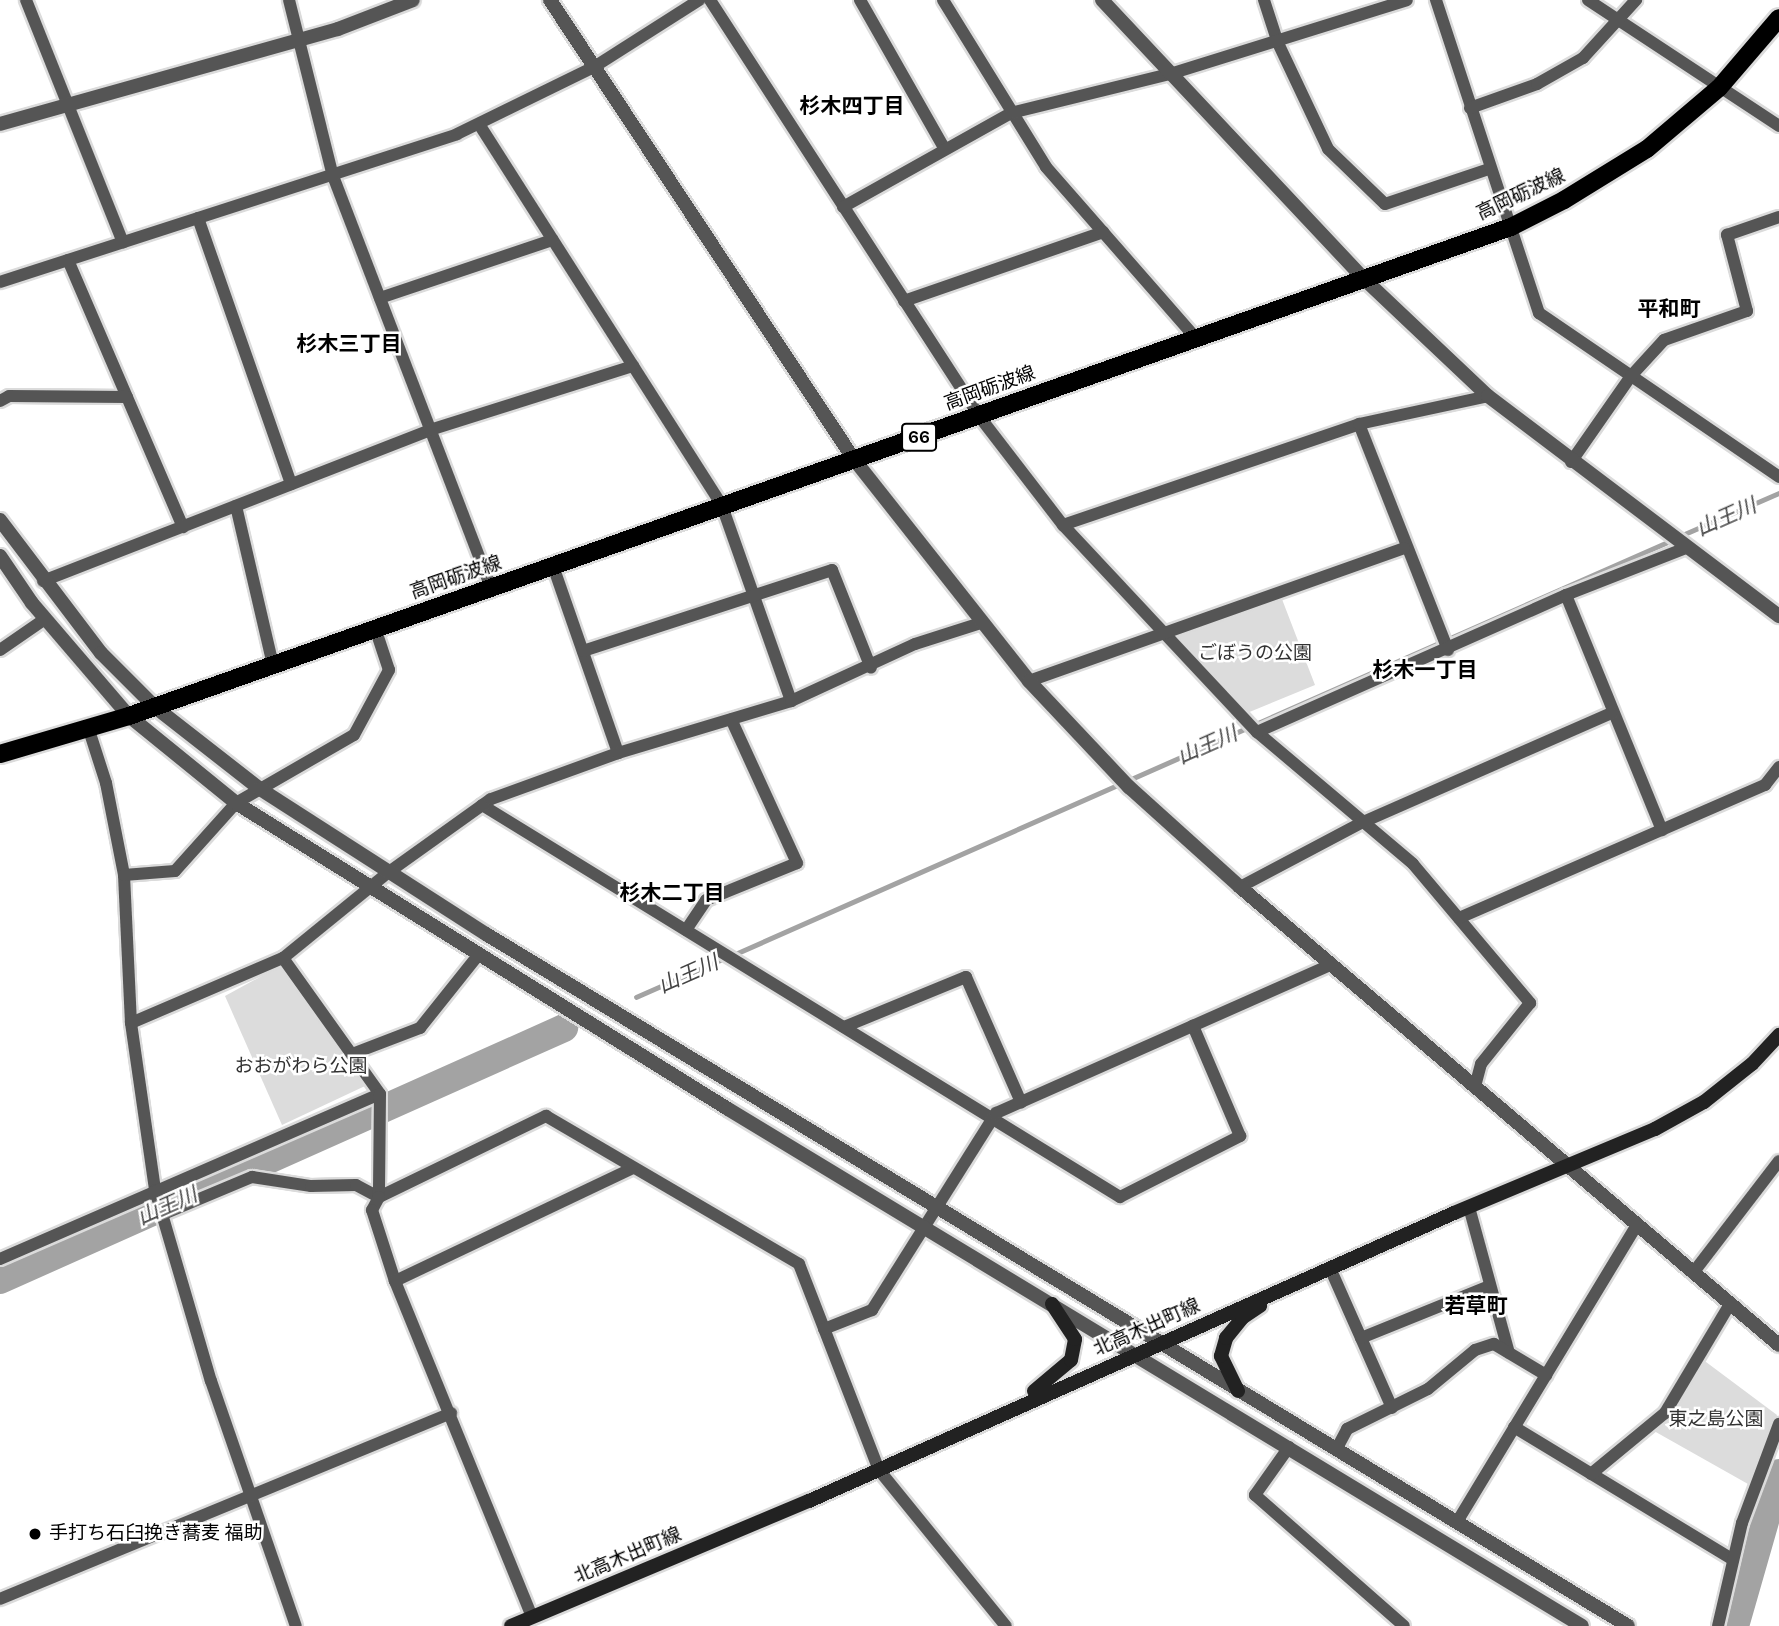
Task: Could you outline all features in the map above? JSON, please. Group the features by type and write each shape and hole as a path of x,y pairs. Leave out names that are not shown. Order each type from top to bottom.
{"main road":[{"name":"高岡砺波線","path":"0,754 155,707 853,458 979,416 1361,276 1511,227 1564,201 1647,149 1721,86 1779,19"},
{"name":"北高木出町線","path":"511,1626 879,1470 1158,1343 1655,1129 1704,1102 1752,1064 1779,1035"},
{"path":"1238,1391 1221,1356 1226,1338 1242,1318 1303,1280"},
{"path":"991,1418 1054,1378 1071,1360 1075,1339 1052,1304"}],"street":[{"path":"26,0 123,242"},
{"path":"289,0 301,39 333,176 491,588"},
{"path":"0,124 301,39 413,0"},
{"path":"550,0 853,458 1029,681 1129,787 1240,887 1779,1345"},
{"path":"0,282 333,176 479,124 594,67 699,0"},
{"path":"710,0 979,416 1063,525 1160,632 1257,732 1413,864 1530,1003 1481,1065 1475,1087"},
{"path":"860,0 944,148"},
{"path":"943,0 1046,167 1194,336"},
{"path":"1102,0 1361,276 1488,396 1571,462 1779,616"},
{"path":"1264,0 1278,43 1328,149 1385,204 1489,169"},
{"path":"843,207 944,148 1011,113 1170,74 1278,43 1407,0"},
{"path":"1436,0 1489,169 1539,313 1779,477"},
{"path":"1588,0 1779,126"},
{"path":"1470,108 1537,84 1571,64 1621,21 1636,0"},
{"path":"479,124 722,506 791,701"},
{"path":"1571,462 1631,376 1664,340 1747,312 1727,235 1779,217"},
{"path":"198,218 291,484"},
{"path":"904,301 1103,232"},
{"path":"380,298 552,240"},
{"path":"68,260 183,527"},
{"path":"43,581 430,430 633,366"},
{"path":"0,401 9,396 127,397"},
{"path":"1063,525 1359,424 1488,396"},
{"path":"1359,424 1405,548 1448,650"},
{"path":"236,506 272,665"},
{"path":"0,520 43,581 101,653 155,707 260,789 389,872 938,1210 1628,1626"},
{"path":"1029,681 1160,632 1405,548"},
{"path":"1257,732 1448,650 1566,595 1686,548"},
{"path":"0,556 45,619 129,716 236,803 927,1229 1582,1626"},
{"path":"554,566 618,753"},
{"path":"583,651 752,593 832,569 871,668"},
{"path":"1566,595 1611,713 1662,830"},
{"path":"0,650 45,619"},
{"path":"131,1023 283,958 369,887 482,805 618,753 791,701 871,668 915,645 981,623"},
{"path":"124,875 175,871 236,803 354,735 390,670 375,628"},
{"path":"1240,887 1363,822 1611,713"},
{"path":"687,930 706,900 797,863 731,719"},
{"path":"88,727 106,783 124,875 131,1023 155,1191 249,1495 296,1626"},
{"path":"1458,918 1765,785 1779,767"},
{"path":"482,805 1120,1197 1240,1136 1193,1026"},
{"path":"352,1054 420,1028 479,954"},
{"path":"283,958 380,1094 379,1197 372,1210 395,1281 532,1617"},
{"path":"824,1329 872,1310 927,1229 993,1118 1021,1102 1330,965"},
{"path":"844,1027 966,977 1021,1102"},
{"path":"0,1259 380,1094"},
{"path":"379,1197 545,1116 799,1264 879,1470 1006,1626"},
{"path":"1693,1273 1779,1161"},
{"path":"395,1281 634,1168"},
{"path":"161,1215 252,1177 311,1186 356,1185 379,1197"},
{"path":"1469,1207 1509,1353"},
{"path":"1457,1522 1637,1225"},
{"path":"1330,1268 1392,1408"},
{"path":"1361,1338 1490,1286"},
{"path":"1591,1474 1665,1413 1730,1304"},
{"path":"1336,1450 1347,1429 1428,1389 1475,1350 1494,1344 1546,1375"},
{"path":"0,1599 451,1413"},
{"path":"1718,1626 1732,1559 1755,1480 1779,1424"},
{"path":"1514,1427 1732,1559"},
{"path":"1289,1447 1255,1495 1404,1626"}],"green space":[{"name":"ごぼうの公園","path":"1280,594 1315,685 1247,713 1169,634"},
{"name":"おおがわら公園","path":"280,966 365,1086 282,1125 225,996"},
{"name":"東之島公園","path":"1702,1359 1777,1415 1748,1484 1654,1431"}],"waterway":[{"name":"山王川","path":"1680,536 1779,493"},
{"name":"山王川","path":"733,955 1672,540"},
{"name":"山王川","path":"636,997 725,958"},
{"name":"山王川","path":"0,1280 564,1028"},
{"path":"1735,1626 1779,1473"}],"place":[{"name":"手打ち石臼挽き蕎麦 福助","path":"35,1534"}],"district":[{"name":"杉木四丁目","path":"852,106"},
{"name":"平和町","path":"1669,309"},
{"name":"杉木三丁目","path":"349,344"},
{"name":"杉木一丁目","path":"1425,670"},
{"name":"杉木二丁目","path":"672,893"},
{"name":"若草町","path":"1476,1306"}]}
